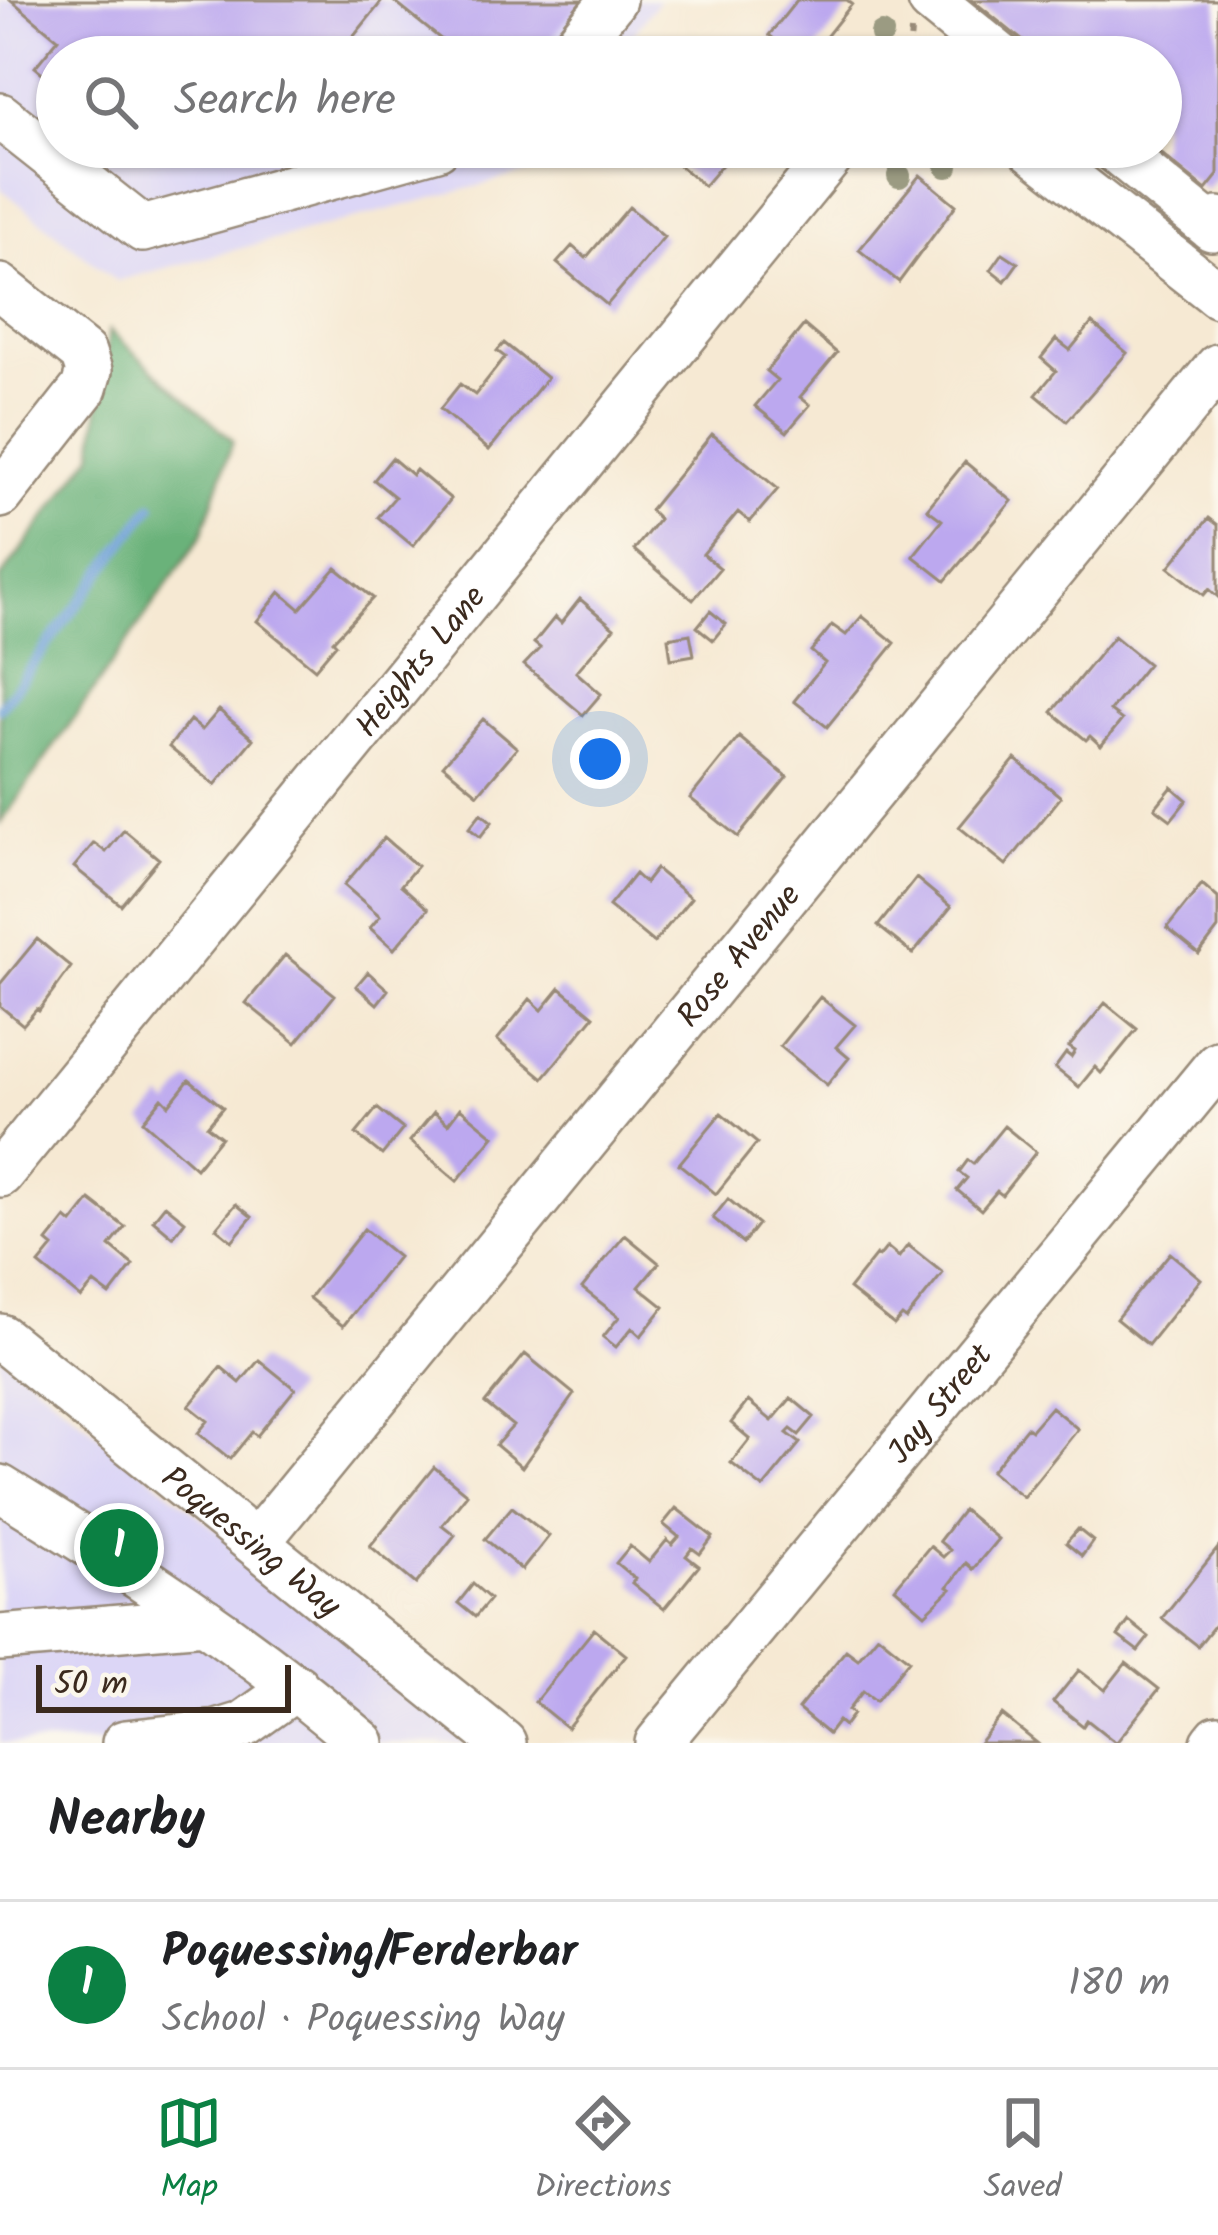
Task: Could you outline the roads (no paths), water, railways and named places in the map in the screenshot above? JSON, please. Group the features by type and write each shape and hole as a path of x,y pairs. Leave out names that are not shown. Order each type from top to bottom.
{"street":[{"path":"584,36 613,0"},
{"path":"931,0 975,36"},
{"path":"0,116 36,144"},
{"path":"66,168 143,229 362,168"},
{"name":"Heights Lane","path":"0,1174 821,168"},
{"path":"1056,168 1218,295"},
{"path":"1138,168 1211,228 1218,220"},
{"path":"0,287 82,353 89,371 84,388 0,495"},
{"name":"Rose Avenue","path":"257,1542 1218,368"},
{"name":"Jay Street","path":"658,1743 1218,1064"},
{"name":"Poquessing Way","path":"0,1337 503,1743"},
{"path":"0,1489 134,1570 296,1687 362,1743"},
{"path":"0,1638 205,1622"},
{"path":"124,1743 243,1726 296,1687"}],"waterway":[{"path":"0,708 152,506"}],"place":[{"name":"Poquessing/Ferderbar","path":"119,1548"}]}
